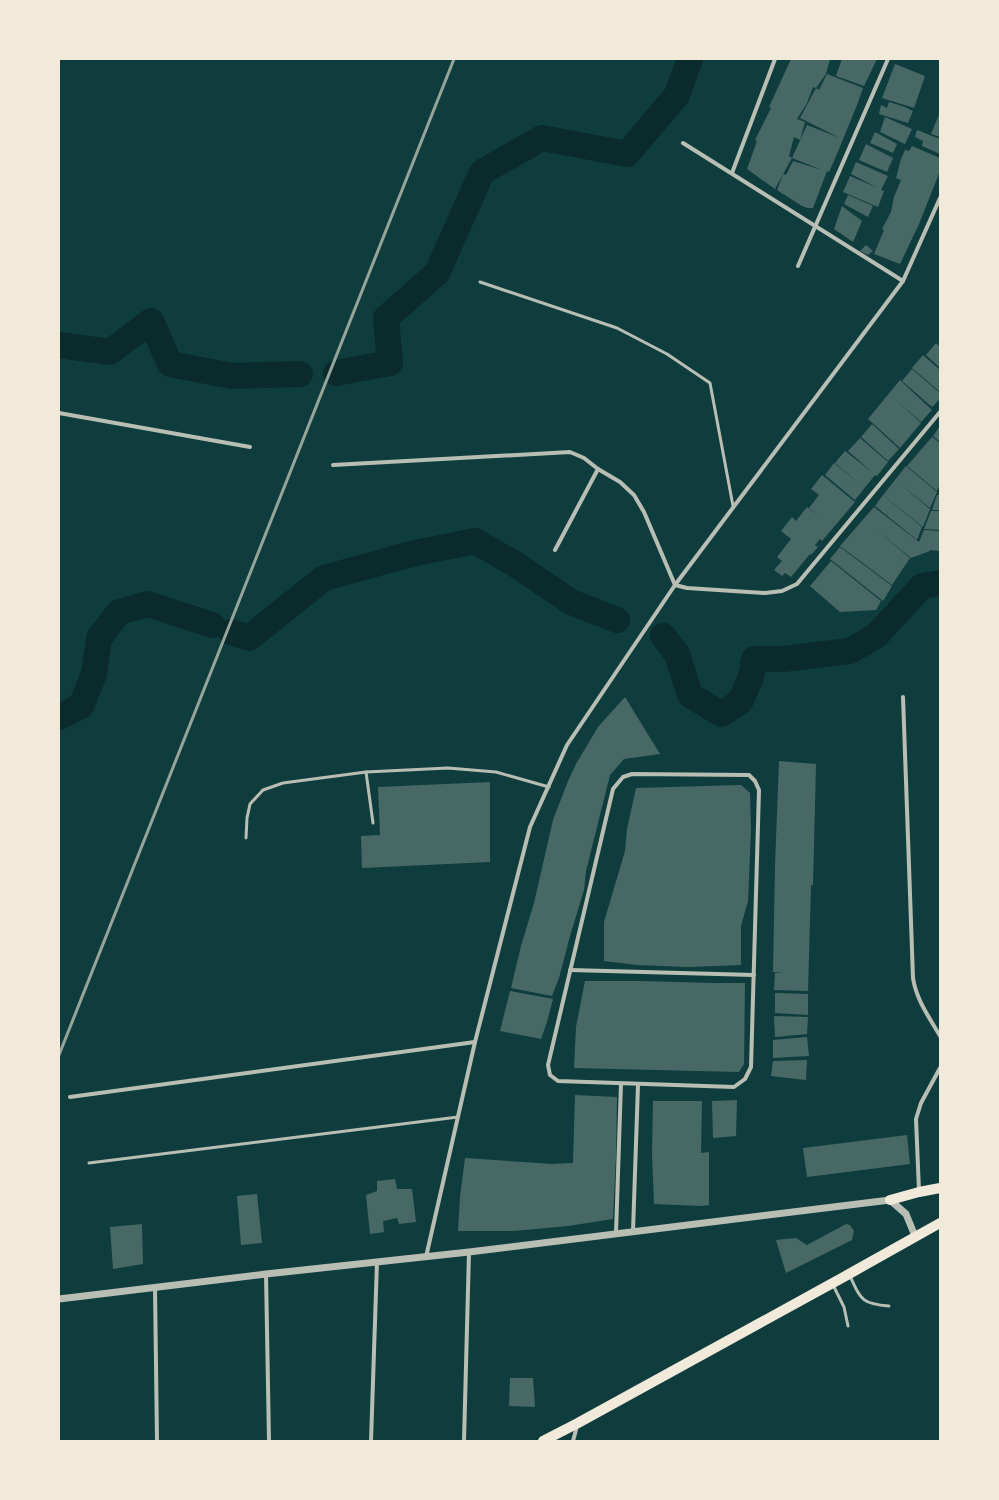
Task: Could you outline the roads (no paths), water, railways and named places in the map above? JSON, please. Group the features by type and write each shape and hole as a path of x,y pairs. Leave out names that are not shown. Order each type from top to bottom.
{"main road":[{"path":"890,1200 918,1192 940,1188"},
{"path":"543,1441 940,1223"}],"street":[{"path":"732,173 775,59"},
{"path":"798,266 888,59"},
{"path":"683,143 903,281"},
{"path":"426,1257 475,1042 530,827 568,746 674,585 903,281 940,198"},
{"path":"674,585 687,588 765,593 782,591 797,584 940,412"},
{"path":"59,413 250,447"},
{"path":"333,465 570,452 584,458 598,469 620,482 634,495 644,512 674,585"},
{"path":"555,550 598,469"},
{"path":"902,697 913,978 919,999 940,1036"},
{"path":"632,774 749,775 755,781 759,790 754,974 751,1067 746,1079 734,1087 638,1085 558,1081 550,1075 548,1065 613,789 623,777 632,774"},
{"path":"570,970 754,974"},
{"path":"70,1098 475,1042"},
{"path":"918,1192 916,1119 920,1102 940,1068"},
{"path":"616,1233 621,1084"},
{"path":"633,1231 638,1085"},
{"path":"59,1299 266,1274 469,1252 890,1200 906,1214 916,1236"},
{"path":"464,1441 469,1252"},
{"path":"371,1441 377,1262"},
{"path":"266,1274 269,1441"},
{"path":"155,1288 157,1441"},
{"path":"573,1441 578,1423"}],"lane":[{"path":"480,282 617,328 668,354 710,382 733,506"},
{"path":"246,838 247,818 250,804 263,790 283,783 366,772 448,768 496,772 549,786"},
{"path":"366,772 373,823"},
{"path":"89,1164 458,1117"},
{"path":"849,1274 863,1300 876,1305 889,1306"},
{"path":"832,1283 844,1307 848,1326"}],"waterway":[{"path":"336,373 390,363 386,318 437,273 482,172 542,138 627,154 677,95 690,59"},
{"path":"59,345 110,352 151,321 170,364 232,376 300,374"},
{"path":"231,632 249,638 324,578 411,554 475,541 515,564 571,602 617,620"},
{"path":"663,636 677,654 690,695 721,714 740,702 751,677 754,659 783,659 850,651 876,636 922,586 940,583"},
{"path":"59,717 81,706 94,674 99,638 119,612 148,604 212,625"}],"railway":[{"path":"59,1055 454,59"}]}
